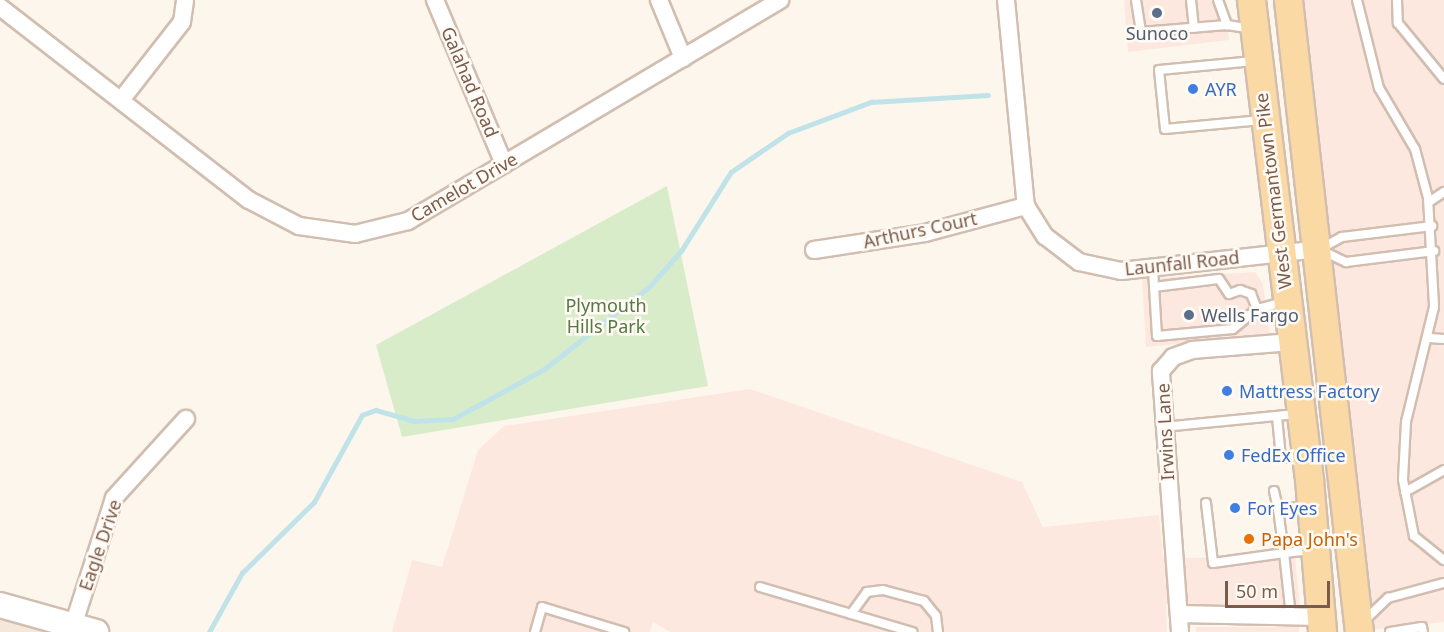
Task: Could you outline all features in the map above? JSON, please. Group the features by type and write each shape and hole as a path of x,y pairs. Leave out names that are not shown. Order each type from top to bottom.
{"main road":[{"name":"West Germantown Pike","path":"1251,0 1292,342 1289,415 1306,456 1321,625"},
{"path":"1288,0 1319,249 1359,631"},
{"path":"0,605 96,632"}],"street":[{"path":"121,100 182,21 185,0"},
{"name":"Galahad Road","path":"435,0 504,164"},
{"path":"659,0 683,58"},
{"name":"Camelot Drive","path":"0,7 249,200 299,226 355,234 408,221 780,0"},
{"name":"Launfall Road","path":"1006,0 1026,206 1045,236 1080,262 1121,271 1319,249"},
{"name":"Arthurs Court","path":"814,250 925,233 1026,206"},
{"name":"Irwins Lane","path":"1180,632 1163,427 1161,370 1173,357 1192,350 1292,342"},
{"name":"Eagle Drive","path":"73,626 114,498 186,418"},
{"path":"1179,614 1291,616 1321,625"}],"lane":[{"path":"1136,0 1142,32 1227,25 1254,29"},
{"path":"1191,0 1194,28"},
{"path":"1218,0 1227,25"},
{"path":"1356,0 1379,88 1415,149 1429,202 1434,251 1429,338 1406,422 1405,492 1414,536 1444,560"},
{"path":"1397,0 1398,23 1444,79"},
{"path":"1258,61 1160,70 1166,129 1264,120"},
{"path":"1429,202 1444,192"},
{"path":"1319,249 1342,237 1432,226"},
{"path":"1319,249 1346,262 1434,251"},
{"path":"1218,259 1220,279 1228,294 1240,290 1251,294 1257,309"},
{"path":"1153,269 1157,336 1233,329 1257,309 1286,302"},
{"path":"1154,287 1220,279"},
{"path":"1429,338 1444,339"},
{"path":"1163,427 1289,415"},
{"path":"1405,492 1444,470"},
{"path":"1274,491 1291,616"},
{"path":"1206,503 1213,563 1315,549"},
{"path":"1278,509 1312,506"},
{"path":"1359,631 1388,598 1444,583"},
{"path":"760,587 912,632"},
{"path":"851,614 867,592 883,590 924,602 936,616 938,632"},
{"path":"535,632 542,607 624,632"},
{"path":"1390,632 1422,627 1423,632"}],"shaded area":[{"path":"1124,0 1224,0 1229,40 1128,52"},
{"path":"1288,0 1444,0 1444,622 1359,631"},
{"path":"1255,272 1263,284 1270,335 1146,347 1142,279"},
{"path":"750,389 1022,482 1043,527 1159,515 1163,558 1295,557 1300,609 1166,604 1167,632 670,632 653,622 650,632 392,632 412,560 442,567 478,450 504,426"},
{"path":"0,605 96,632 0,632"},
{"path":"1196,627 1299,627 1299,632 1196,632"}],"green space":[{"name":"Plymouth Hills Park","path":"667,186 708,386 402,437 376,345"}],"waterway":[{"path":"209,632 242,573 314,502 362,415 376,410 414,421 453,419 543,370 650,286 681,251 731,172 788,133 871,102 988,95"}],"place":[{"name":"Sunoco","path":"1157,13"},
{"name":"AYR","path":"1193,89"},
{"name":"Wells Fargo","path":"1189,315"},
{"name":"Mattress Factory","path":"1227,391"},
{"name":"FedEx Office","path":"1229,455"},
{"name":"For Eyes","path":"1235,508"},
{"name":"Papa John's","path":"1249,539"}]}
